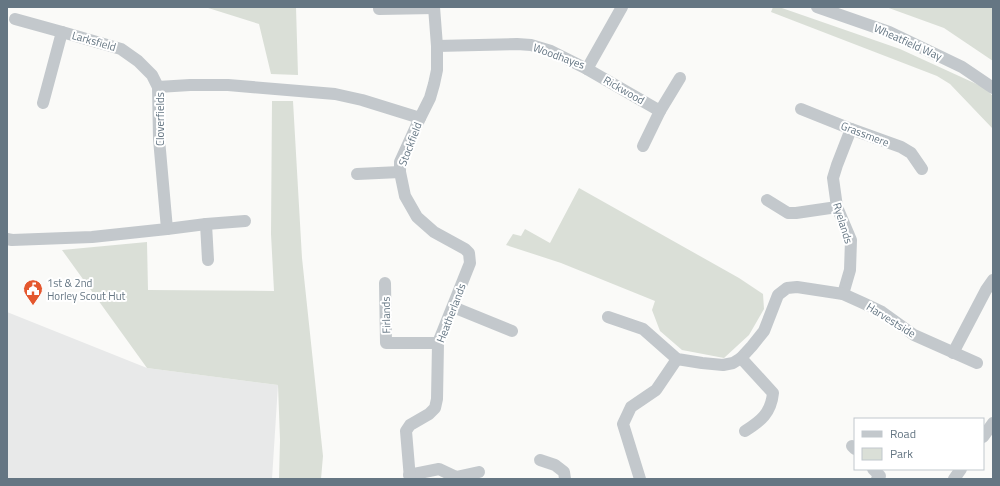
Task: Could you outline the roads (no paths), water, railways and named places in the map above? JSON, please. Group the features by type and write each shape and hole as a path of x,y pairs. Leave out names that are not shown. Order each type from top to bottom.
{"street":[{"path":"379,7 379,9 434,7"},
{"name":"Stockfield","path":"434,7 437,70 430,98 400,162 400,172 405,196 417,217 434,232 465,249 469,253"},
{"name":"Woodhayes","path":"437,46 532,45 550,51 588,69 622,7"},
{"name":"Wheatfield Way","path":"817,7 889,32 962,67 993,88"},
{"path":"15,20 62,32"},
{"name":"Larksfield","path":"43,103 62,32 121,49 138,61 152,75 158,87"},
{"name":"Rickwood","path":"588,69 660,111"},
{"path":"643,146 660,111 680,78"},
{"name":"Cloverfields","path":"167,229 159,139 158,87 190,85 228,86 335,94 362,100 420,118"},
{"name":"Grassmere","path":"801,109 900,147 911,153 922,169"},
{"name":"Ryelands","path":"843,294 850,270 851,240 837,207 833,178 851,129"},
{"path":"357,174 400,172"},
{"path":"767,200 788,213 837,207"},
{"path":"7,239 92,237 245,221"},
{"path":"206,224 208,260"},
{"name":"Heatherlands","path":"409,477 406,432 410,425 429,414 435,408 437,399 438,343 470,263 469,253"},
{"path":"954,353 986,290 993,280"},
{"name":"Firlands","path":"385,283 386,343 438,343"},
{"name":"Harvestside","path":"677,359 723,366 733,363 741,358 764,331 778,295 787,288 798,287 843,294 882,312 914,335 977,363"},
{"path":"453,307 512,332"},
{"path":"608,317 643,329 677,359 656,390 631,407 623,424 640,479"},
{"path":"741,358 773,393 772,402 766,414 745,431"},
{"path":"984,436 993,423"},
{"path":"540,460 555,465 564,472 565,479"},
{"path":"409,477 439,469 456,477 479,472"},
{"path":"874,470 880,476 876,479"},
{"path":"954,479 960,470"}],"place":[{"name":"1st & 2nd Horley Scout Hut","path":"33,306"}]}
